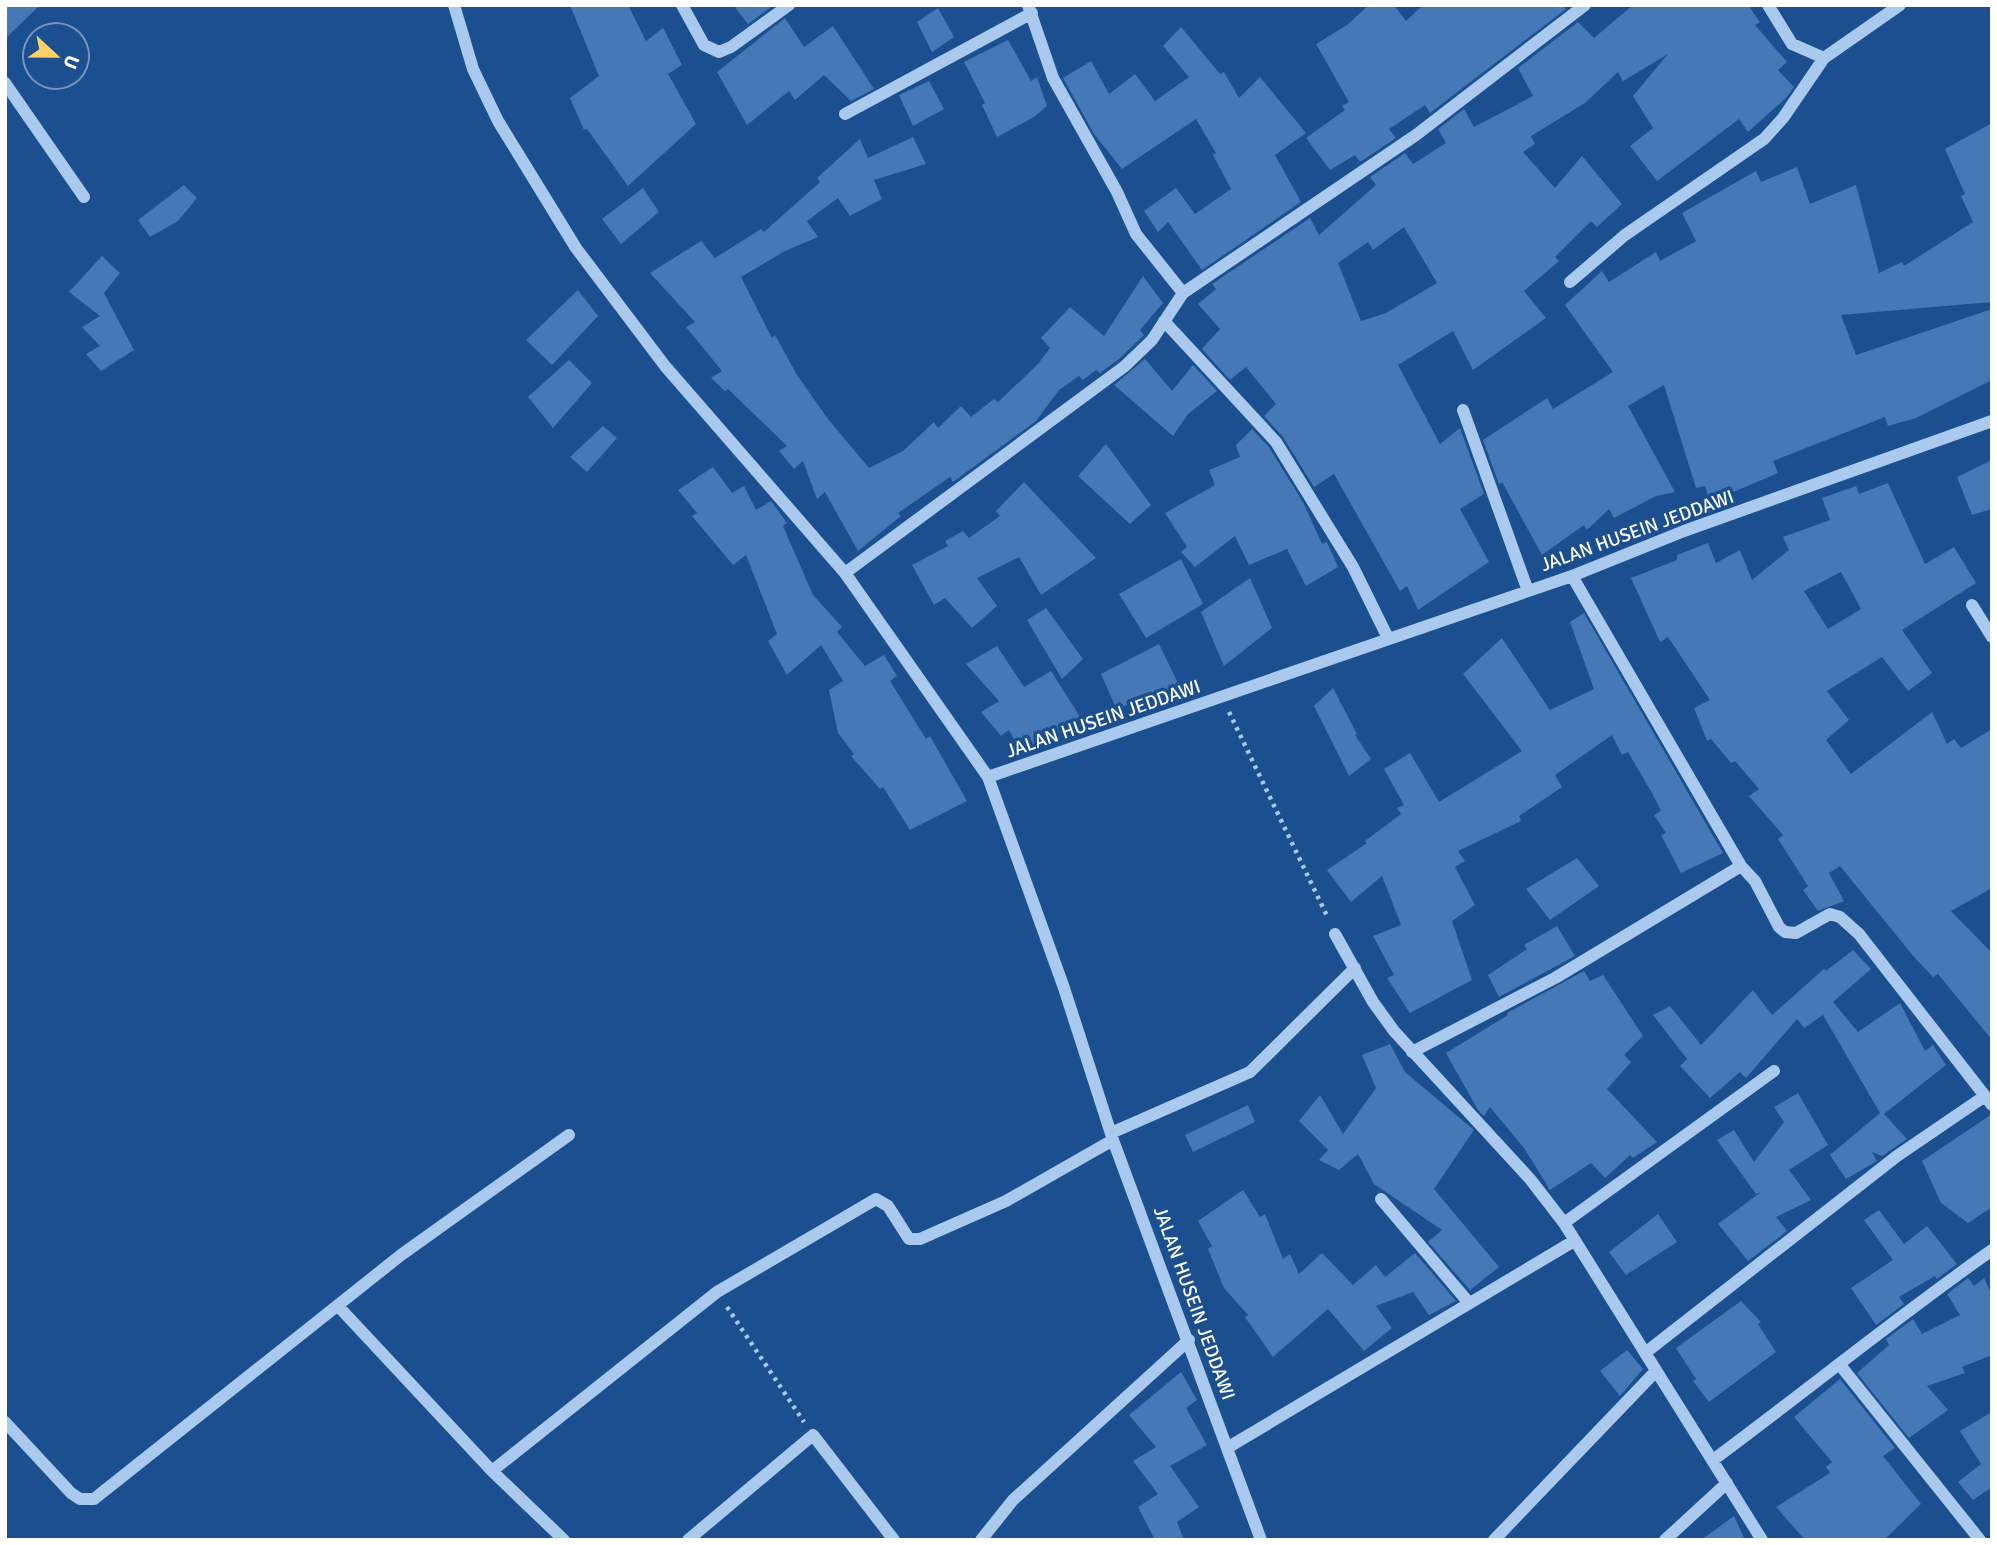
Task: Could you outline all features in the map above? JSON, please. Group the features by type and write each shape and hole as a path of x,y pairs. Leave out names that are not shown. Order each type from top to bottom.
{"street":[{"path":"454,5 473,69 498,121 576,248 665,366 845,573 988,778"},
{"path":"682,5 704,45 719,52 732,47 789,5"},
{"path":"845,573 1125,366 1152,340 1183,293 1416,135 1585,5"},
{"path":"1768,5 1792,44 1825,58"},
{"path":"1570,282 1625,235 1764,139 1783,118 1825,58 1899,5"},
{"path":"845,114 1030,9 1054,78 1117,192 1136,234 1183,293"},
{"path":"5,83 84,197"},
{"path":"1164,321 1276,442 1353,567 1388,638"},
{"path":"1463,410 1528,591"},
{"name":"JALAN HUSEIN JEDDAWI","path":"1261,1540 1112,1136 1064,988 988,778 1572,576 1684,531 1992,421"},
{"path":"1572,576 1741,866 1755,881 1779,927 1785,932 1796,933 1830,914 1845,921 1859,934 1989,1100 1897,1156 1645,1353"},
{"path":"1972,605 1992,637"},
{"path":"1412,1052 1555,978 1741,866"},
{"path":"1335,934 1373,1002 1412,1052 1530,1179 1564,1223 1762,1540"},
{"path":"492,1471 717,1292 876,1199 888,1206 909,1239 920,1239 1006,1202 1112,1136 1250,1072 1355,968"},
{"path":"1564,1223 1774,1071"},
{"path":"7,1428 71,1493 80,1499 94,1499 401,1255 569,1135"},
{"path":"1381,1199 1469,1303"},
{"path":"1227,1448 1574,1241"},
{"path":"1713,1460 1907,1311 1992,1250"},
{"path":"338,1307 492,1471 564,1540"},
{"path":"981,1540 1013,1500 1189,1340"},
{"path":"1840,1365 1980,1540"},
{"path":"1494,1540 1656,1371"},
{"path":"688,1540 813,1436 894,1540"},
{"path":"1665,1540 1727,1483"}],"path":[{"path":"1222,698 1335,934"},
{"path":"717,1292 813,1436"}],"building":[{"path":"5,5 40,5 21,21 5,39"},
{"path":"570,5 628,5 646,41 663,28 682,65 668,74 696,124 628,186 587,129 584,130 570,98 599,76"},
{"path":"733,5 774,5 748,24"},
{"path":"1369,5 1394,5 1406,21 1423,5 1562,5 1566,9 1430,113 1425,105 1389,129 1396,138 1360,162 1355,155 1330,170 1306,138 1345,110 1342,106 1349,102 1316,44 1347,25"},
{"path":"1633,5 1748,5 1760,22 1755,25 1787,62 1778,70 1794,87 1786,98 1748,132 1739,119 1657,181 1630,146 1653,128 1633,96 1668,54 1623,81 1618,72 1585,103 1531,136 1535,144 1523,152 1555,188 1582,156 1622,204 1597,227 1591,221 1555,257 1559,261 1524,291 1546,318 1473,370 1453,331 1398,365 1440,444 1460,428 1484,494 1460,509 1489,562 1418,610 1407,586 1400,591 1334,474 1314,487 1283,437 1264,416 1276,404 1246,367 1230,380 1202,349 1220,329 1198,304 1216,289 1212,284 1310,218 1319,235 1376,185 1370,177 1405,153 1413,164 1446,143 1438,129 1464,109 1474,127 1533,96 1518,68 1578,22 1594,38","holes":["1404,227 1437,283 1386,313 1361,321 1338,263 1368,242 1373,250"]},
{"path":"938,8 954,37 932,52 917,22"},
{"path":"785,18 804,47 833,26 874,89 851,101 824,75 795,100 789,91 747,125 717,72"},
{"path":"1181,27 1220,74 1224,72 1239,98 1260,77 1306,133 1275,155 1301,202 1202,270 1168,222 1158,232 1144,211 1176,188 1195,214 1231,189 1213,155 1216,153 1196,119 1122,169 1094,134 1063,78 1091,61 1109,94 1135,74 1155,101 1189,77 1163,46"},
{"path":"1008,40 1031,81 1037,77 1047,106 1034,117 997,137 982,105 985,103 964,62"},
{"path":"929,81 944,109 913,126 899,95"},
{"path":"1992,123 1992,302 1841,315 1856,355 1992,309 1992,380 1916,418 1888,426 1885,417 1773,461 1778,473 1710,502 1705,486 1696,488 1664,385 1628,406 1675,492 1656,496 1614,518 1609,509 1587,530 1584,525 1542,555 1502,482 1499,484 1483,440 1547,398 1553,409 1613,372 1565,305 1602,271 1609,282 1656,252 1660,261 1696,241 1682,213 1756,171 1761,182 1797,167 1810,204 1856,185 1879,273 1902,262 1904,266 1973,222 1961,196 1965,194 1945,149"},
{"path":"913,137 926,164 874,180 882,199 850,216 838,198 807,221 818,237 785,251 741,277 772,338 775,335 797,375 828,419 869,468 903,451 934,422 938,428 961,406 971,417 994,399 998,402 1038,364 1050,348 1041,338 1070,307 1104,336 1143,276 1163,303 1140,330 1144,335 1119,359 1100,373 1096,370 1083,380 1079,376 1059,390 1036,421 953,482 950,477 898,513 901,516 858,551 825,492 817,499 803,461 794,469 779,451 787,446 728,389 725,391 711,378 722,371 686,327 695,322 650,273 701,241 715,258 761,229 764,232 820,182 817,178 860,139 868,158"},
{"path":"184,185 197,198 178,221 150,237 138,220"},
{"path":"643,188 659,212 621,244 602,219"},
{"path":"102,256 120,273 104,293 134,350 101,371 86,354 100,346 82,327 100,316 69,292"},
{"path":"578,290 598,316 552,365 526,340"},
{"path":"1145,359 1172,391 1193,365 1217,391 1188,414 1173,436 1114,385"},
{"path":"569,360 592,383 553,428 528,397"},
{"path":"603,426 617,438 587,472 570,457"},
{"path":"1252,429 1269,447 1304,504 1322,544 1327,542 1338,567 1306,586 1287,549 1249,565 1235,536 1195,567 1181,552 1187,547 1165,513 1215,485 1209,470 1240,457 1236,445"},
{"path":"1106,444 1151,505 1130,524 1078,476"},
{"path":"1992,460 1992,509 1972,515 1957,477"},
{"path":"713,467 732,493 744,486 756,510 771,501 787,523 783,526 813,595 842,627 837,632 865,666 884,655 897,676 890,681 926,739 930,736 967,801 910,830 883,787 880,789 851,756 854,754 838,733 829,690 843,681 821,645 787,675 768,641 777,634 746,555 733,565 692,516 697,513 678,490"},
{"path":"1024,482 1096,558 1041,595 1019,557 977,578 997,606 972,628 945,598 934,605 912,565 948,546 945,541 963,531 969,538 1000,516 996,511"},
{"path":"1888,483 1925,564 1954,547 1976,583 1902,630 1932,673 1908,691 1882,657 1827,691 1849,720 1826,740 1851,774 1932,712 1947,744 1954,739 1961,748 1992,729 1992,888 1951,911 1992,953 1992,1040 1938,974 1933,977 1914,957 1840,866 1829,873 1844,901 1818,911 1803,890 1808,886 1778,839 1783,835 1749,796 1759,789 1735,761 1731,763 1711,739 1707,741 1694,708 1710,700 1668,637 1660,642 1631,578 1677,560 1677,555 1708,543 1716,563 1740,550 1752,580 1789,550 1783,537 1830,520 1822,498 1856,486 1859,494","holes":["1841,572 1861,609 1828,629 1804,591"]},
{"path":"1181,559 1203,604 1146,638 1119,594"},
{"path":"1250,578 1272,628 1224,666 1201,612"},
{"path":"1046,608 1083,659 1062,679 1027,620"},
{"path":"1584,613 1723,853 1681,873 1661,835 1666,833 1654,815 1661,811 1652,793 1628,752 1622,755 1612,735 1555,775 1562,787 1519,816 1521,821 1458,851 1465,861 1455,867 1475,905 1452,921 1472,980 1410,1013 1387,978 1394,975 1373,936 1401,925 1382,876 1351,902 1327,870 1367,843 1365,841 1401,814 1397,808 1404,805 1384,769 1410,753 1439,802 1522,751 1463,674 1502,638 1550,710 1594,689 1570,622"},
{"path":"1159,644 1179,685 1151,699 1148,693 1117,710 1101,674"},
{"path":"997,646 1024,687 1051,671 1084,723 1053,735 1058,742 1023,755 1009,730 1001,736 981,712 999,701 966,664"},
{"path":"1333,688 1357,734 1355,735 1371,759 1349,776 1314,706"},
{"path":"1577,858 1599,886 1550,920 1526,889"},
{"path":"1557,926 1575,956 1499,997 1488,975 1527,949 1524,945"},
{"path":"1853,950 1871,969 1833,1002 1858,1032 1900,1003 1925,1051 1933,1045 1946,1065 1884,1114 1907,1139 1882,1156 1872,1152 1877,1161 1846,1179 1830,1155 1880,1113 1823,1015 1804,1028 1797,1019 1746,1078 1740,1072 1710,1098 1680,1066 1687,1059 1653,1015 1670,1006 1701,1045 1753,990 1772,1015 1824,969 1826,971"},
{"path":"1584,971 1590,981 1603,975 1643,1036 1624,1055 1631,1062 1607,1089 1657,1142 1633,1158 1630,1155 1605,1178 1591,1163 1550,1190 1524,1148 1490,1107 1484,1116 1478,1110 1446,1053 1508,1015 1507,1013"},
{"path":"1390,1044 1405,1072 1474,1130 1434,1189 1499,1267 1470,1290 1428,1242 1442,1230 1374,1184 1358,1154 1339,1170 1319,1160 1328,1150 1299,1121 1320,1095 1343,1134 1376,1088 1362,1055"},
{"path":"1798,1093 1828,1145 1789,1170 1811,1200 1776,1217 1787,1231 1748,1261 1718,1224 1761,1192 1756,1194 1717,1140 1734,1130 1754,1162 1784,1122 1774,1107"},
{"path":"1248,1105 1255,1122 1193,1152 1185,1135"},
{"path":"1992,1114 1992,1207 1968,1223 1941,1203 1922,1161"},
{"path":"1243,1190 1260,1217 1265,1214 1283,1259 1290,1254 1299,1274 1322,1253 1353,1285 1376,1265 1385,1277 1415,1253 1456,1301 1429,1315 1413,1292 1376,1306 1392,1328 1364,1351 1328,1309 1273,1357 1245,1317 1248,1315 1224,1288 1208,1249 1212,1246 1198,1221"},
{"path":"1879,1210 1904,1244 1927,1226 1957,1264 1937,1279 1935,1276 1899,1297 1904,1304 1876,1325 1851,1288 1893,1260 1864,1220"},
{"path":"1658,1214 1677,1242 1626,1275 1609,1252"},
{"path":"1968,1278 1974,1286 1984,1278 1992,1295 1992,1355 1962,1367 1965,1373 1927,1386 1948,1410 1909,1438 1857,1373 1889,1345 1886,1339 1913,1319 1922,1334 1960,1315 1947,1294"},
{"path":"1741,1301 1761,1322 1758,1324 1776,1352 1709,1402 1693,1381 1696,1379 1676,1348"},
{"path":"1627,1350 1643,1369 1620,1396 1600,1371"},
{"path":"1181,1372 1197,1400 1186,1408 1207,1445 1170,1466 1199,1507 1177,1522 1184,1540 1155,1540 1138,1507 1158,1494 1133,1461 1156,1447 1129,1415"},
{"path":"1840,1379 1895,1448 1883,1456 1921,1504 1884,1540 1805,1540 1776,1507 1830,1473 1826,1467 1832,1462 1794,1417"},
{"path":"1992,1412 1992,1487 1973,1500 1958,1482 1981,1464 1960,1431"},
{"path":"1734,1516 1745,1540 1701,1540"}]}
